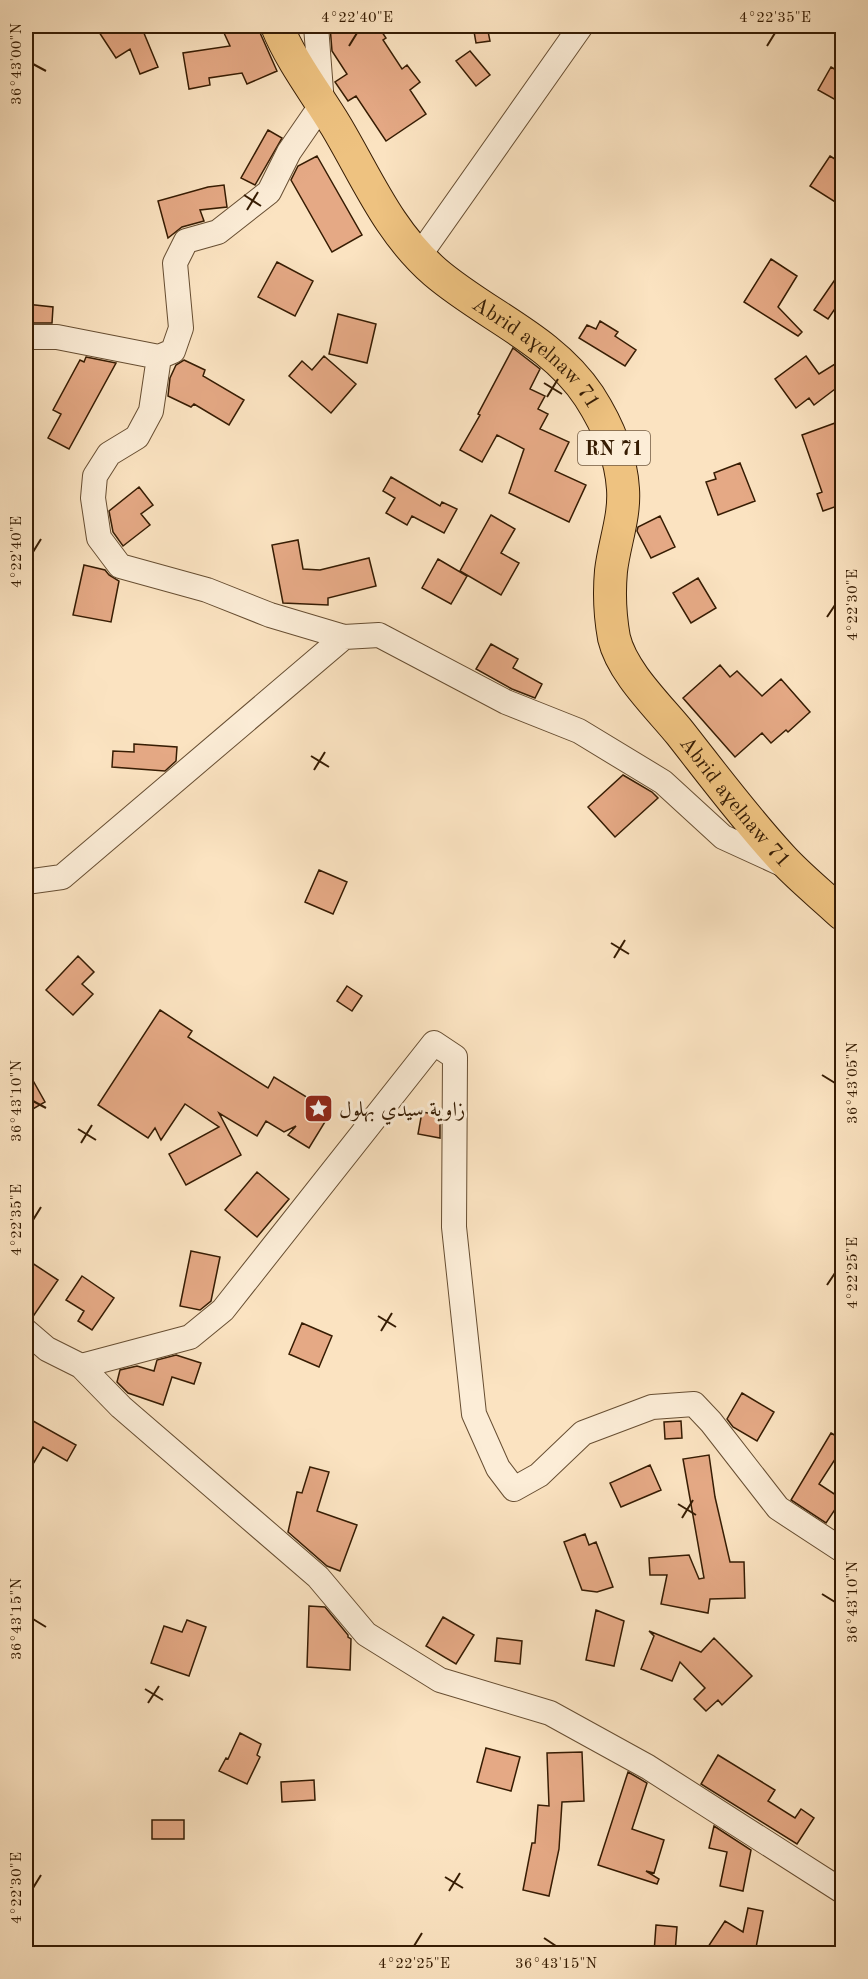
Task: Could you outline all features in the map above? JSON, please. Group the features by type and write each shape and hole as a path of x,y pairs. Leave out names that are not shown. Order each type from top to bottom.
{"main road":[{"name":"Abrid aɣelnaw 71","path":"277,26 374,195 405,242 450,284 529,336 561,362 590,397 605,424 619,460 623,491 611,570 610,594 615,640 621,655 649,696 725,793 792,868 843,914"}],"street":[{"path":"26,337 57,337 159,357 174,351 181,328 174,263 186,242 218,232 269,192 289,152 322,104 316,26"},
{"path":"419,256 581,26"},
{"path":"159,357 151,411 137,437 109,454 95,476 93,498 99,538 120,566 207,590 270,615 344,637 378,635 506,702 579,731 663,782 723,837 792,868"},
{"path":"26,882 63,876 344,637"},
{"path":"81,1365 190,1337 223,1310 434,1043 455,1057 454,1227 474,1414 498,1468 514,1489 538,1475 583,1433 652,1407 694,1404 711,1422 777,1509 843,1550"},
{"path":"26,1331 47,1349 81,1365 121,1407 318,1577 366,1634 440,1680 550,1713 648,1767 843,1891"}],"building":[{"path":"95,26 141,26 158,67 140,74 130,49 116,58"},
{"path":"241,26 257,26 277,71 247,84 242,73 209,78 210,85 189,89 183,53 230,46 224,33"},
{"path":"330,26 378,26 386,38 383,40 402,69 407,65 420,82 410,90 426,114 386,141 356,96 348,101 335,82 347,74 332,51"},
{"path":"473,26 487,26 490,41 476,43"},
{"path":"470,51 490,75 476,86 456,61"},
{"path":"831,67 843,74 843,104 818,90"},
{"path":"268,130 282,138 255,185 241,178"},
{"path":"317,156 362,235 332,252 291,180 298,166"},
{"path":"830,156 843,164 843,207 810,186"},
{"path":"224,185 227,207 200,210 204,221 182,227 168,238 158,201 208,187"},
{"path":"771,259 797,276 778,307 802,332 798,336 744,302"},
{"path":"277,262 313,281 295,316 258,297"},
{"path":"843,268 843,297 828,319 814,310"},
{"path":"26,304 53,307 52,323 26,323"},
{"path":"338,314 376,324 367,363 329,354"},
{"path":"600,321 618,332 615,336 636,350 625,366 579,338 587,325 596,329"},
{"path":"513,348 540,369 530,389 545,396 538,409 548,414 540,429 569,442 555,471 586,485 569,522 509,493 524,449 497,435 482,462 460,450"},
{"path":"324,356 356,384 331,413 289,376 302,361 312,370"},
{"path":"806,356 819,374 843,359 843,383 814,405 809,398 796,408 775,379"},
{"path":"86,357 116,363 69,449 48,438 61,414 53,410 80,360 84,362"},
{"path":"184,360 205,370 203,376 244,400 229,425 194,404 191,407 168,396 170,378 176,365"},
{"path":"835,423 843,443 843,504 823,511 817,494 822,492 802,435"},
{"path":"740,463 755,501 718,515 706,482 716,479 714,473"},
{"path":"391,477 440,506 442,502 457,509 444,533 412,516 407,525 386,513 395,498 383,491"},
{"path":"139,487 153,505 141,514 150,525 123,546 113,532 109,511"},
{"path":"491,515 515,529 501,553 519,563 501,595 460,571"},
{"path":"660,516 675,547 651,558 637,531 638,527"},
{"path":"298,540 303,569 320,570 369,558 376,586 328,598 328,605 283,603 272,545"},
{"path":"438,559 467,576 451,604 422,588"},
{"path":"84,565 105,570 119,581 111,622 73,615"},
{"path":"698,578 716,608 691,623 673,593"},
{"path":"491,644 518,659 513,668 542,684 535,698 512,689 476,669"},
{"path":"720,665 730,677 737,671 762,696 781,679 810,712 788,732 786,730 771,743 762,733 735,757 683,698"},
{"path":"134,744 177,747 176,761 165,771 112,767 113,751 134,752"},
{"path":"623,775 658,798 615,837 588,807"},
{"path":"319,870 347,882 333,914 305,902"},
{"path":"78,956 94,972 82,984 93,994 73,1015 46,990"},
{"path":"347,986 362,996 352,1011 337,1001"},
{"path":"160,1010 192,1031 188,1037 268,1088 274,1077 331,1112 309,1148 288,1135 296,1126 284,1132 266,1121 257,1136 219,1113 241,1155 186,1185 169,1154 219,1127 185,1104 161,1140 155,1128 148,1138 98,1105"},
{"path":"26,1068 45,1102 26,1113"},
{"path":"422,1112 440,1115 440,1138 418,1134"},
{"path":"257,1172 289,1199 257,1237 225,1210"},
{"path":"191,1251 220,1257 211,1301 200,1310 180,1306"},
{"path":"26,1259 58,1280 32,1318 26,1317"},
{"path":"82,1276 114,1298 92,1330 78,1321 84,1311 66,1300"},
{"path":"302,1323 332,1336 319,1367 289,1354"},
{"path":"176,1355 201,1363 194,1384 172,1377 163,1405 128,1393 117,1382 120,1370 137,1366 154,1371 157,1360"},
{"path":"742,1393 774,1412 757,1441 733,1427 727,1419"},
{"path":"26,1417 76,1445 67,1461 43,1447 26,1476"},
{"path":"681,1421 682,1438 665,1439 664,1422"},
{"path":"831,1433 843,1440 843,1447 819,1484 842,1499 826,1523 791,1500"},
{"path":"709,1455 715,1497 730,1562 744,1562 745,1598 710,1599 708,1613 661,1604 667,1575 650,1575 649,1558 689,1555 699,1579 704,1578 683,1459"},
{"path":"650,1465 661,1490 621,1507 610,1483"},
{"path":"310,1467 329,1472 317,1511 357,1525 340,1571 327,1566 288,1532 297,1492 302,1493"},
{"path":"585,1534 589,1545 596,1542 613,1587 597,1592 582,1590 564,1542"},
{"path":"309,1606 325,1607 351,1639 350,1670 307,1667"},
{"path":"596,1610 624,1621 614,1666 586,1660"},
{"path":"443,1617 474,1635 456,1664 426,1646"},
{"path":"187,1620 206,1627 189,1676 151,1663 164,1626 182,1632"},
{"path":"649,1631 701,1652 714,1638 752,1676 722,1705 718,1700 706,1711 694,1699 705,1688 680,1662 672,1681 641,1669 654,1636"},
{"path":"497,1638 522,1641 520,1664 495,1661"},
{"path":"240,1733 261,1744 257,1755 260,1757 247,1784 219,1771 226,1758 228,1759"},
{"path":"486,1748 520,1757 511,1791 477,1782"},
{"path":"582,1752 584,1801 562,1802 559,1849 549,1896 523,1890 532,1843 535,1843 538,1805 549,1806 547,1753"},
{"path":"718,1755 775,1790 768,1801 795,1818 801,1809 814,1818 797,1844 701,1784"},
{"path":"628,1772 647,1783 632,1829 664,1840 654,1873 646,1871 659,1879 657,1884 598,1865"},
{"path":"314,1780 315,1800 282,1802 281,1782"},
{"path":"152,1820 184,1820 184,1839 152,1839"},
{"path":"714,1826 751,1850 743,1891 720,1886 727,1852 709,1848"},
{"path":"748,1908 763,1911 755,1953 704,1953 725,1921 743,1932"},
{"path":"656,1925 677,1927 675,1953 654,1953"}],"place":[{"name":"زاوية سيدي بهلول","path":"318,1109"}]}
